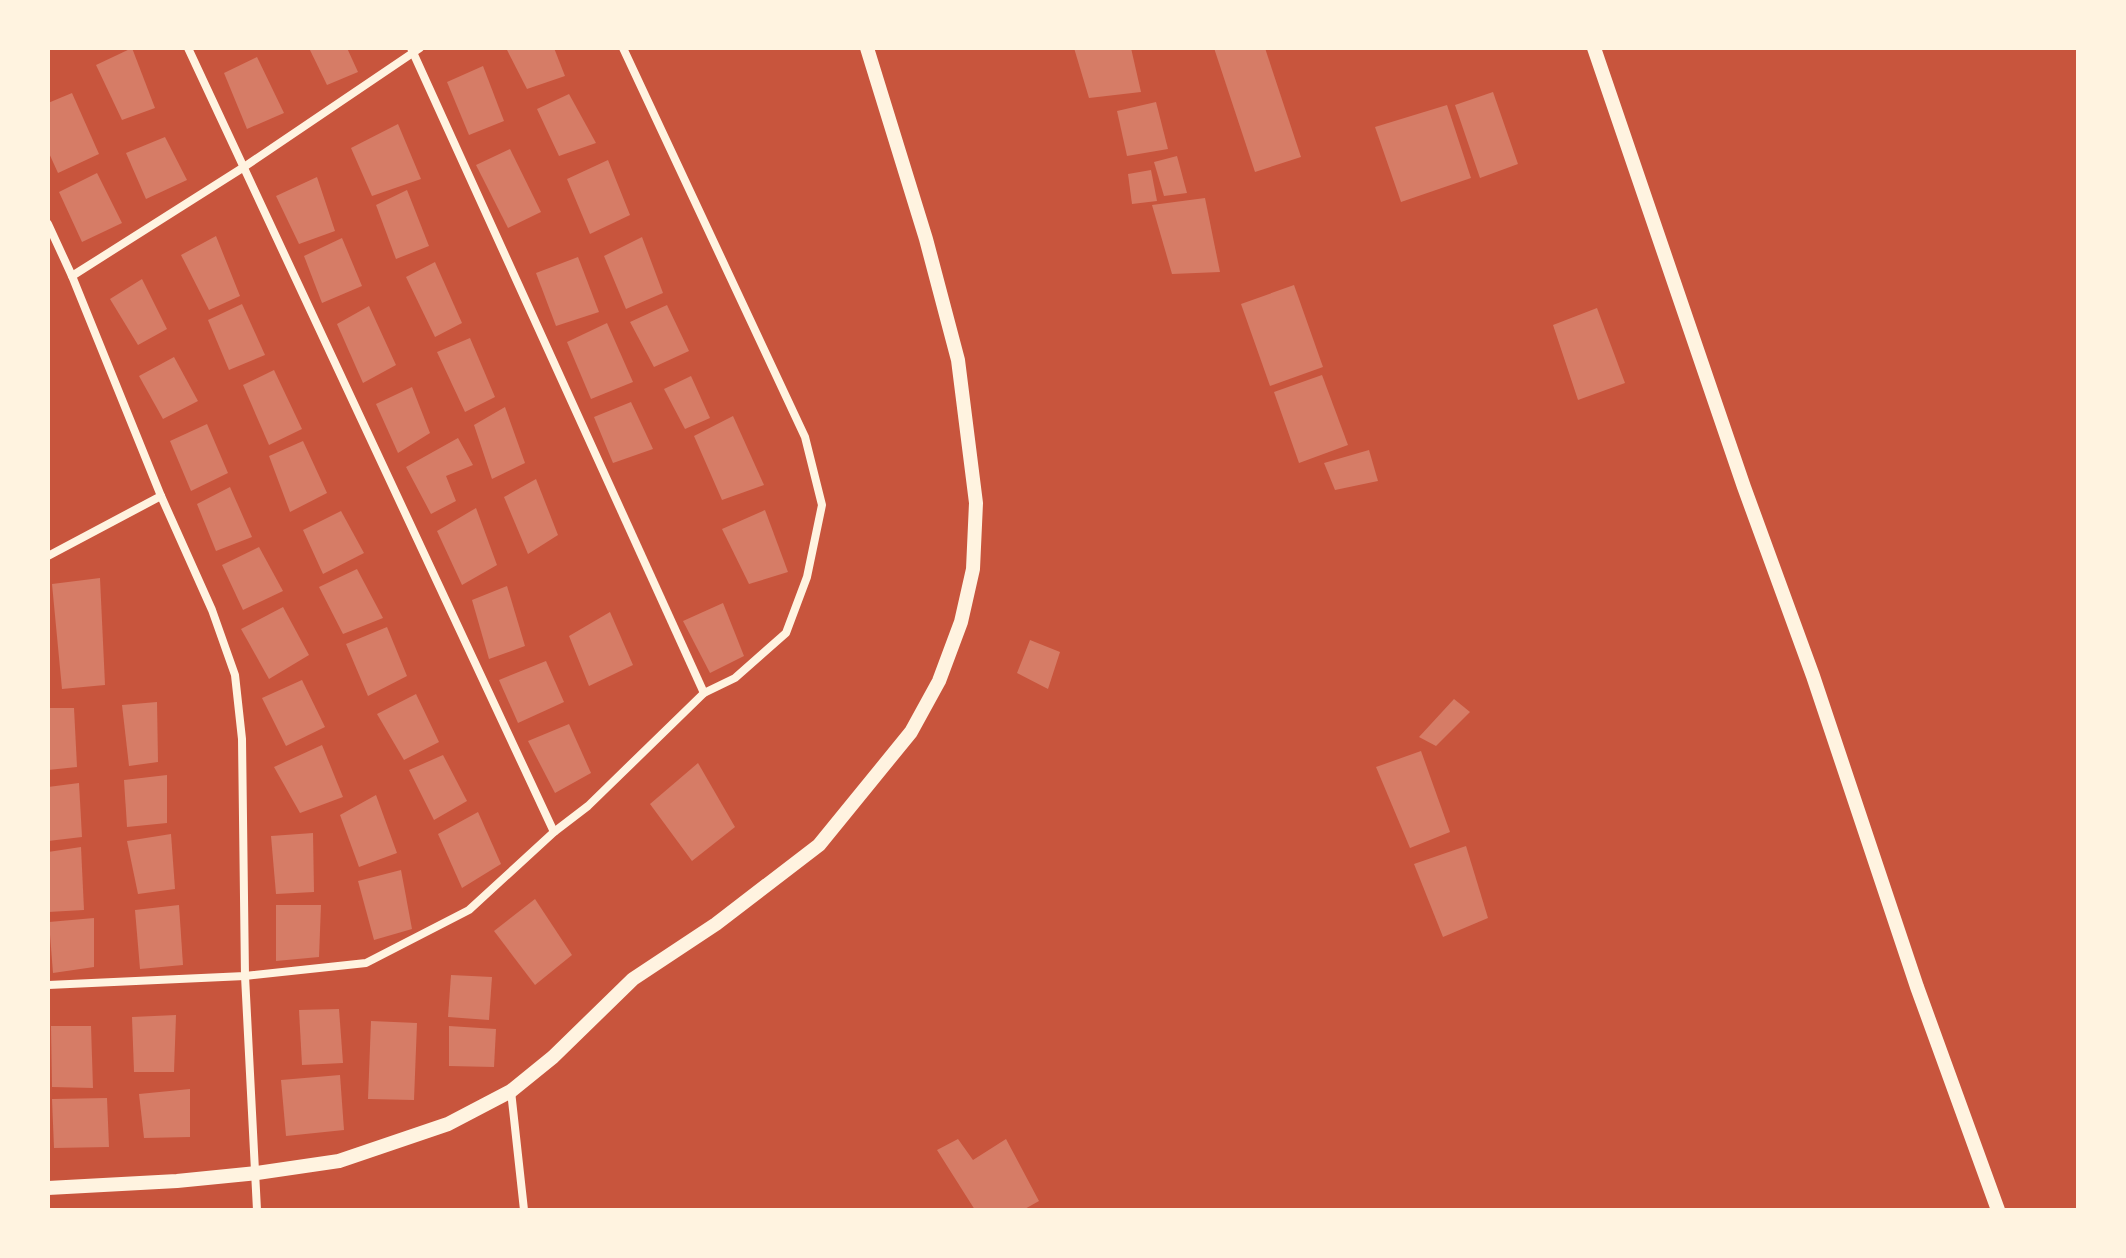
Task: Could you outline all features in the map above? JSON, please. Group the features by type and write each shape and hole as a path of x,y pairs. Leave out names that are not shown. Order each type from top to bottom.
{"street":[{"path":"188,48 554,832"},
{"path":"48,985 245,976 366,963 469,910 554,832 588,806 704,693 735,678 786,633 807,577 822,505 805,437 623,48"},
{"path":"48,1188 257,1173 339,1161 448,1124 511,1091 553,1057 633,979 716,924 819,845 911,732 939,681 961,622 973,569 976,503 958,360 926,239 867,48"},
{"path":"1594,48 1744,487 1813,676 1917,987 1998,1210"},
{"path":"72,276 244,167 414,49 704,693"},
{"path":"48,224 212,610 235,675 242,739 245,976 257,1210"},
{"path":"48,556 161,496"},
{"path":"511,1091 524,1210"}],"building":[{"path":"132,48 155,108 122,120 96,65"},
{"path":"309,48 347,48 358,72 327,85"},
{"path":"506,48 554,48 565,76 527,89"},
{"path":"1074,48 1131,48 1141,92 1089,98"},
{"path":"1214,48 1265,48 1301,157 1255,172"},
{"path":"257,57 284,113 247,129 224,73"},
{"path":"483,66 504,121 469,135 447,82"},
{"path":"1493,92 1518,164 1480,178 1455,105"},
{"path":"72,93 99,154 58,173 48,151 48,103"},
{"path":"569,94 596,143 559,156 537,109"},
{"path":"1156,102 1168,149 1127,156 1117,111"},
{"path":"1447,105 1471,178 1401,202 1375,127"},
{"path":"398,124 421,179 372,196 351,148"},
{"path":"165,137 187,180 146,199 126,153"},
{"path":"510,149 541,212 508,228 476,165"},
{"path":"1177,156 1187,193 1164,196 1154,162"},
{"path":"608,160 630,215 590,234 567,179"},
{"path":"1151,170 1157,201 1132,204 1128,174"},
{"path":"97,173 122,223 82,242 59,192"},
{"path":"317,177 335,231 299,244 276,196"},
{"path":"407,190 429,246 396,259 376,205"},
{"path":"1205,198 1220,272 1172,274 1152,205"},
{"path":"216,236 240,296 209,310 181,255"},
{"path":"642,237 663,293 626,309 604,256"},
{"path":"342,238 362,286 322,303 304,256"},
{"path":"578,257 599,312 556,326 536,273"},
{"path":"435,262 462,323 435,337 406,277"},
{"path":"142,279 167,329 138,345 110,299"},
{"path":"1294,285 1323,367 1270,386 1241,304"},
{"path":"242,304 265,355 229,370 208,320"},
{"path":"667,305 689,351 654,367 630,322"},
{"path":"369,306 396,365 363,383 337,324"},
{"path":"1597,308 1625,383 1578,400 1553,325"},
{"path":"607,323 633,382 591,399 567,342"},
{"path":"470,338 495,397 465,412 437,352"},
{"path":"174,357 198,401 163,419 139,376"},
{"path":"274,370 302,429 269,445 243,385"},
{"path":"1322,375 1348,445 1299,463 1274,392"},
{"path":"691,376 710,418 685,429 664,389"},
{"path":"412,387 430,433 398,453 376,404"},
{"path":"631,402 653,449 613,463 594,417"},
{"path":"505,407 525,463 492,479 474,425"},
{"path":"733,416 764,485 722,500 694,436"},
{"path":"207,424 228,473 191,491 170,441"},
{"path":"458,438 473,465 446,476 456,501 431,514 406,467"},
{"path":"303,441 327,493 290,512 269,456"},
{"path":"1369,450 1378,481 1335,490 1324,463"},
{"path":"536,479 558,535 528,554 504,497"},
{"path":"230,487 252,537 216,551 197,504"},
{"path":"476,508 497,565 462,585 437,531"},
{"path":"765,510 788,572 749,584 722,529"},
{"path":"341,511 364,553 323,574 303,530"},
{"path":"259,547 283,591 243,610 222,565"},
{"path":"357,569 383,618 343,634 319,587"},
{"path":"100,578 105,685 62,689 52,584"},
{"path":"507,586 525,646 489,659 472,600"},
{"path":"723,603 744,656 710,673 683,621"},
{"path":"283,607 309,655 269,679 241,629"},
{"path":"610,612 633,665 589,686 569,636"},
{"path":"387,627 407,676 368,696 346,644"},
{"path":"1030,640 1060,652 1048,689 1017,673"},
{"path":"546,661 564,702 518,723 499,680"},
{"path":"302,680 325,727 286,746 262,698"},
{"path":"416,694 439,742 404,760 377,714"},
{"path":"1454,699 1470,712 1436,746 1419,737"},
{"path":"157,702 158,762 129,766 122,705"},
{"path":"48,708 74,708 77,767 48,770"},
{"path":"569,724 591,773 555,793 528,741"},
{"path":"322,745 343,797 300,813 274,767"},
{"path":"1421,751 1450,832 1410,848 1376,767"},
{"path":"443,755 467,801 434,820 409,770"},
{"path":"698,763 735,827 692,861 650,804"},
{"path":"167,775 167,823 127,827 124,780"},
{"path":"79,783 82,837 48,841 48,787"},
{"path":"376,795 397,853 359,867 340,815"},
{"path":"478,812 501,864 462,888 438,834"},
{"path":"313,833 314,892 276,894 271,836"},
{"path":"171,834 175,889 138,894 127,841"},
{"path":"1466,846 1488,918 1443,937 1414,864"},
{"path":"81,847 84,910 48,912 48,852"},
{"path":"401,870 412,929 374,940 358,881"},
{"path":"535,899 572,955 535,985 494,931"},
{"path":"179,905 183,965 140,969 135,910"},
{"path":"276,905 321,905 319,957 276,961"},
{"path":"94,918 94,967 53,973 49,922"},
{"path":"451,975 492,977 489,1020 448,1017"},
{"path":"339,1009 343,1063 302,1065 299,1010"},
{"path":"176,1015 174,1072 134,1072 132,1017"},
{"path":"371,1021 417,1023 414,1100 368,1099"},
{"path":"51,1026 91,1026 93,1088 52,1087"},
{"path":"449,1026 496,1029 494,1067 449,1066"},
{"path":"340,1075 344,1130 286,1136 281,1080"},
{"path":"190,1089 190,1137 144,1138 139,1094"},
{"path":"107,1098 109,1147 54,1148 52,1099"},
{"path":"958,1139 973,1160 1006,1139 1039,1201 1023,1210 975,1210 937,1150"}]}
